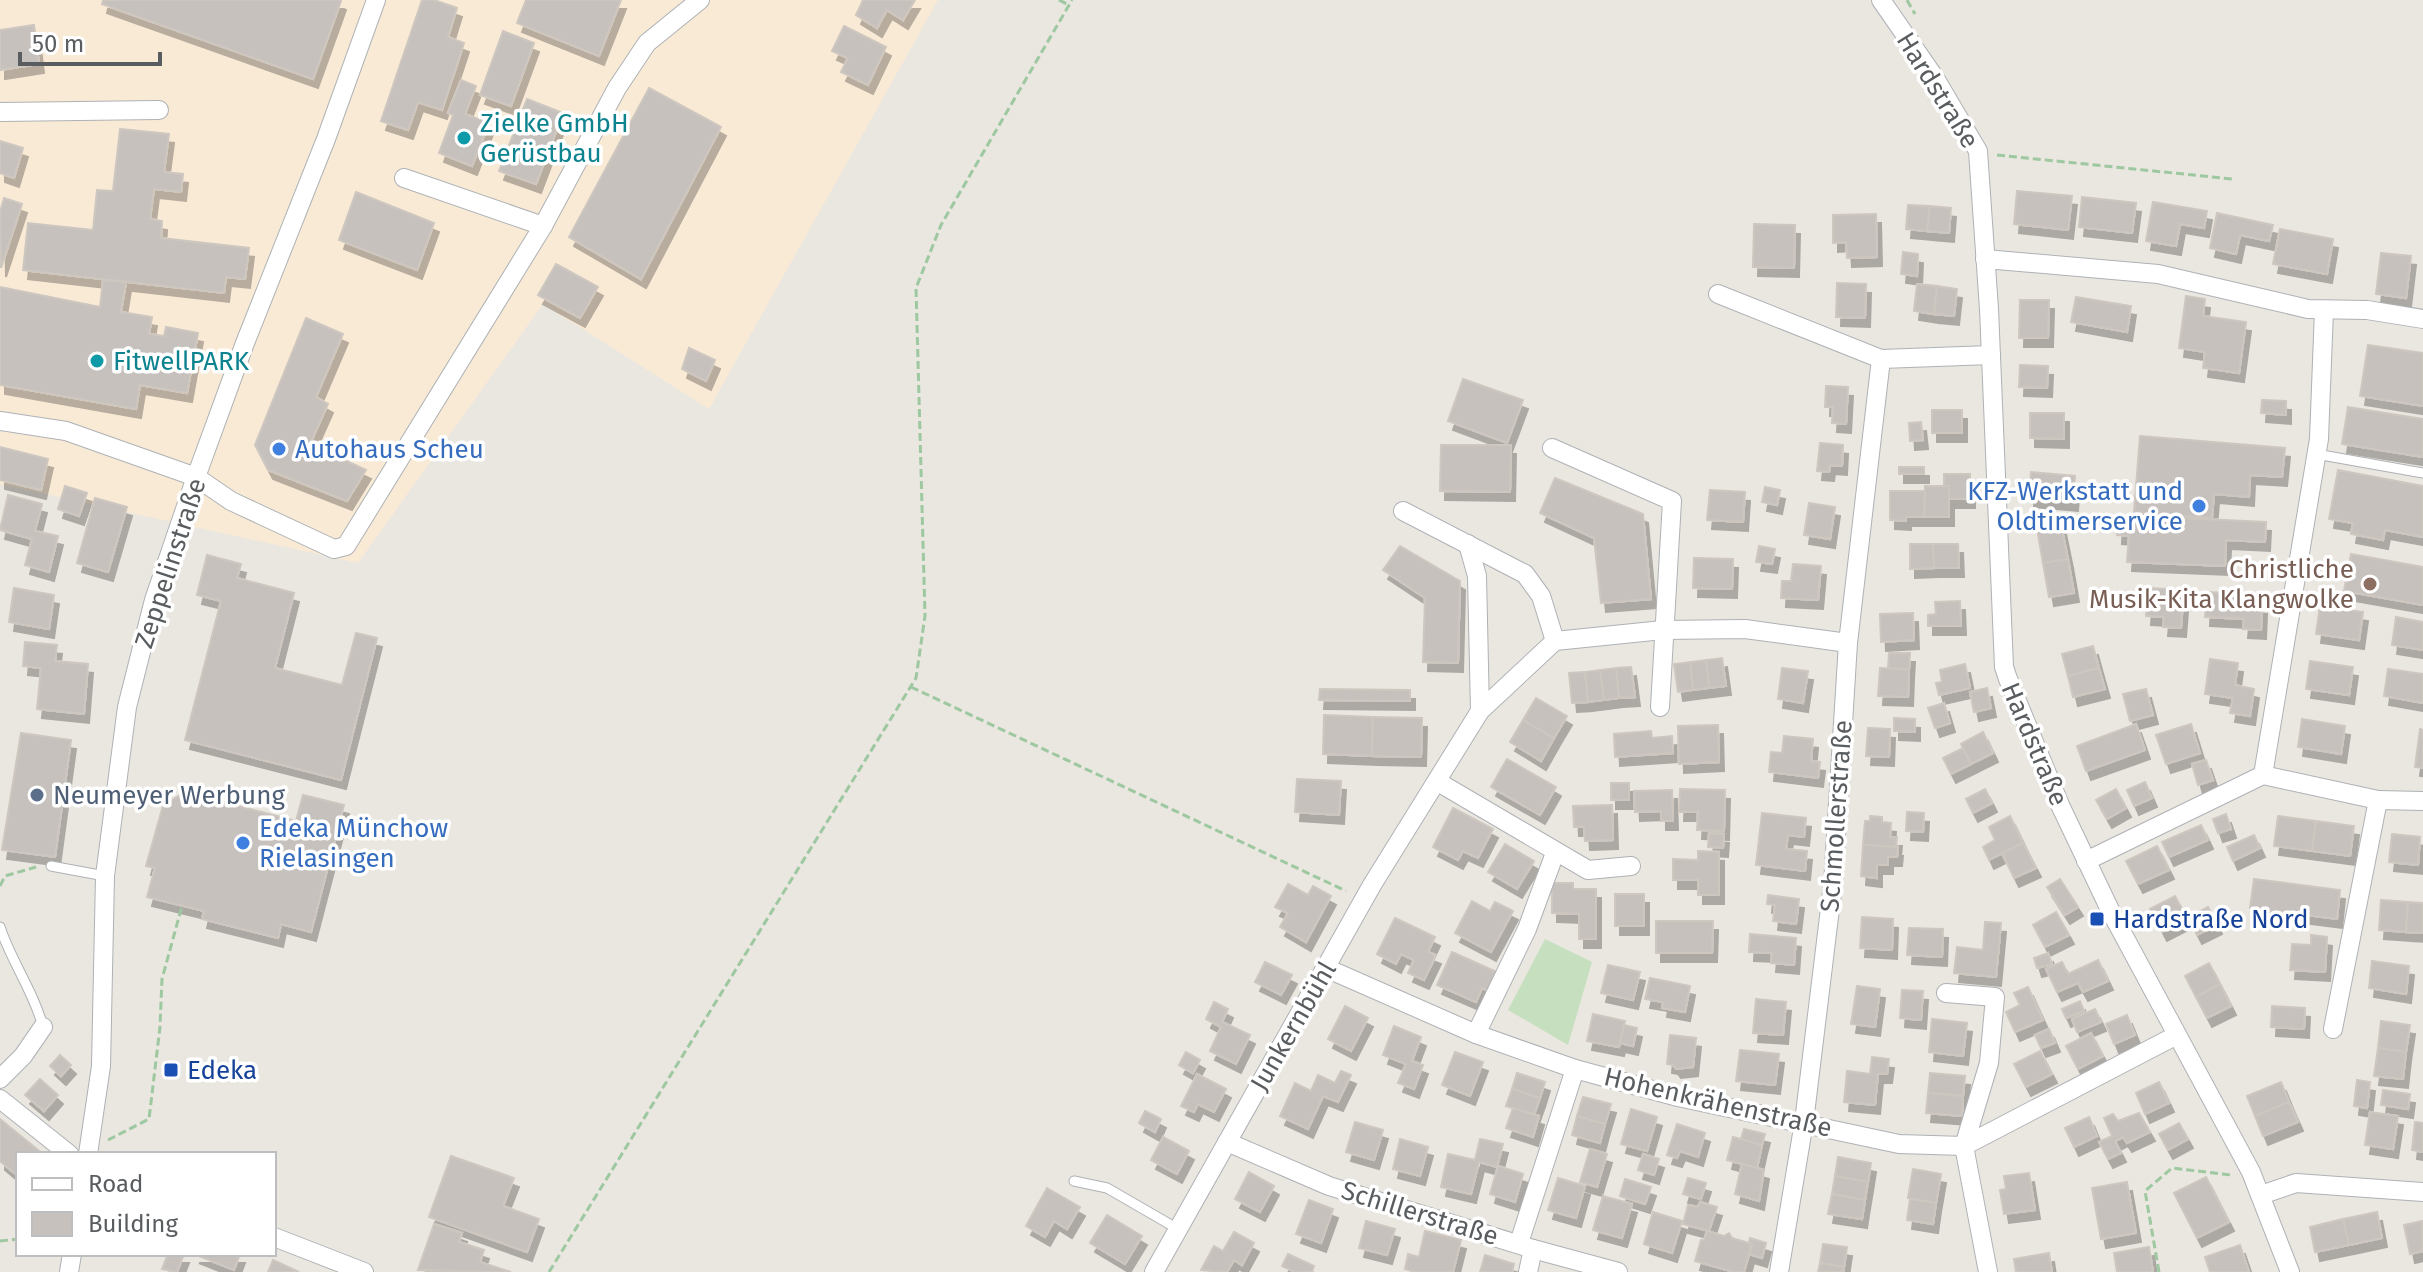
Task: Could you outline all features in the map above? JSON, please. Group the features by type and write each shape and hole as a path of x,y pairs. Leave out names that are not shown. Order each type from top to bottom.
{"street":[{"name":"Zeppelinstraße","path":"88,1152 101,1066 105,876 127,707 154,600 196,477 376,0"},
{"path":"0,421 66,431 196,477 231,501 334,549 346,546 543,226 617,88 647,43 700,0"},
{"name":"Hardstraße","path":"1881,0 1935,78 1978,151 1991,355 2004,667 2086,861 2251,1172 2290,1272"},
{"path":"0,112 159,110"},
{"path":"404,178 543,226"},
{"path":"1985,259 2158,274 2324,310 2367,310 2423,319"},
{"path":"1718,294 1881,359 1991,355"},
{"path":"2263,775 2316,454 2324,310"},
{"name":"Schmollerstraße","path":"1779,1272 1804,1122 1833,884 1848,643 1881,359"},
{"path":"1552,448 1672,501 1660,707"},
{"path":"1403,511 1525,574 1541,596 1555,641 1663,630 1745,629 1848,643"},
{"path":"1468,544 1477,576 1480,711"},
{"name":"Junkernbühl","path":"1154,1272 1364,900 1480,711 1555,641"},
{"path":"2086,861 2263,775 2378,800 2423,801"},
{"path":"1438,782 1588,870 1631,866"},
{"path":"2333,1029 2378,800"},
{"path":"1476,1034 1527,929 1555,853"},
{"name":"Hohenkrähenstraße","path":"1326,968 1476,1034 1575,1069 1678,1097 1899,1144 1964,1146 2177,1035"},
{"path":"1946,993 1996,991 1989,1063 1964,1146 1988,1272"},
{"path":"0,1079 23,1056 43,1027"},
{"path":"1528,1272 1526,1246 1575,1069"},
{"path":"0,1099 66,1152"},
{"name":"Schillerstraße","path":"1227,1142 1329,1186 1618,1272"},
{"path":"2261,1195 2296,1183 2423,1192"},
{"path":"276,1238 364,1272"}],"lane":[{"path":"2316,454 2423,473"},
{"path":"51,866 105,876"},
{"path":"0,927 7,948 40,1013 43,1027"},
{"path":"1074,1181 1107,1188 1178,1229"}],"path":[{"path":"549,1272 916,678 925,616 916,288 941,225 1071,2 1059,0"},
{"path":"1993,155 2232,179"},
{"path":"911,686 1364,900"},
{"path":"0,886 5,876 24,869"},
{"path":"105,1142 149,1119 160,1027 162,979 182,906"},
{"path":"2159,1272 2145,1191 2172,1168 2232,1175 2251,1172"}],"shaded area":[{"path":"0,0 938,0 709,409 543,304 358,563 0,484"}],"green space":[{"path":"1545,939 1592,962 1568,1045 1508,1010"}],"building":[{"path":"103,0 341,1 313,79 102,4"},
{"path":"422,0 434,0 457,8 448,37 464,43 442,110 418,102 408,130 381,121"},
{"path":"526,0 621,0 599,56 517,23"},
{"path":"863,0 915,0 903,20 887,10 877,28 856,15"},
{"path":"34,25 39,64 0,70 0,30"},
{"path":"844,26 886,47 868,85 841,72 848,58 832,51"},
{"path":"503,31 534,43 511,106 480,95"},
{"name":"Zielke GmbH Gerüstbau","path":"461,80 476,86 465,114 489,123 472,166 439,153 453,115 448,113"},
{"path":"649,88 721,127 641,279 569,237"},
{"path":"527,99 563,113 536,184 499,171"},
{"path":"120,129 169,134 164,172 183,174 181,192 154,189 150,219 162,221 161,238 249,248 245,279 226,277 224,293 23,270 28,223 93,230 97,190 113,191"},
{"path":"0,141 23,148 14,178 0,173"},
{"path":"2017,191 2072,196 2068,230 2014,224"},
{"path":"356,192 434,223 417,270 339,240"},
{"path":"2082,197 2136,203 2132,233 2079,227"},
{"path":"4,198 22,204 1,268 0,212"},
{"path":"2153,202 2207,211 2204,228 2180,224 2176,246 2146,241"},
{"path":"1908,205 1930,206 1927,231 1906,229"},
{"path":"1930,206 1951,208 1949,233 1927,231"},
{"path":"2217,213 2273,225 2269,241 2240,235 2236,254 2210,248"},
{"path":"1876,214 1877,257 1847,258 1846,242 1833,243 1833,215"},
{"path":"1754,224 1795,225 1794,268 1753,267"},
{"path":"2280,229 2333,239 2327,274 2273,264"},
{"path":"1903,252 1918,254 1917,276 1901,274"},
{"path":"2381,253 2411,256 2406,298 2376,294"},
{"path":"556,264 598,287 580,318 538,295"},
{"name":"FitwellPARK","path":"103,280 126,282 121,312 152,317 149,334 164,336 166,327 198,333 187,393 140,385 136,409 0,385 0,287 100,307"},
{"path":"1837,283 1866,284 1865,318 1836,317"},
{"path":"1917,284 1937,286 1934,314 1914,311"},
{"path":"1937,286 1957,289 1954,316 1934,314"},
{"path":"2186,296 2205,299 2203,316 2246,322 2239,373 2203,368 2205,352 2179,348"},
{"path":"2076,297 2131,306 2127,332 2071,322"},
{"path":"2020,300 2049,300 2048,338 2019,338"},
{"path":"306,318 343,334 316,397 328,404 310,444 366,470 347,501 268,470 255,445"},
{"path":"2368,345 2423,353 2423,406 2360,396"},
{"path":"689,348 715,360 706,381 682,369"},
{"path":"2020,365 2048,366 2047,388 2019,387"},
{"path":"1463,379 1523,400 1507,443 1448,421"},
{"path":"1826,386 1848,387 1846,424 1832,423 1833,407 1825,407"},
{"path":"2262,400 2286,401 2286,415 2261,413"},
{"path":"2348,407 2423,419 2423,457 2342,444"},
{"path":"1932,410 1962,410 1962,433 1932,433"},
{"path":"2030,413 2064,413 2064,439 2030,438"},
{"path":"1921,422 1923,440 1910,441 1909,423"},
{"path":"2140,436 2285,448 2282,477 2250,475 2249,497 2214,494 2212,518 2134,512"},
{"path":"1820,443 1843,445 1842,466 1830,465 1829,472 1817,471"},
{"path":"1441,445 1511,445 1510,492 1440,491"},
{"path":"0,447 48,459 41,490 0,480"},
{"path":"1899,467 1924,467 1924,474 1899,474"},
{"path":"2338,470 2423,486 2423,537 2385,530 2383,540 2351,534 2353,523 2329,519"},
{"path":"2031,472 2075,476 2073,502 2029,498"},
{"path":"1944,474 1970,474 1970,499 1949,499 1949,486 1944,486"},
{"path":"1555,478 1643,514 1651,599 1601,603 1594,538 1540,513"},
{"path":"65,486 87,493 79,516 58,509"},
{"path":"1925,486 1949,486 1949,517 1924,517"},
{"path":"1765,487 1780,490 1777,505 1762,502"},
{"path":"1710,490 1745,492 1743,522 1707,520"},
{"path":"1890,491 1925,491 1924,517 1906,517 1906,521 1890,520"},
{"path":"8,495 42,504 35,531 58,536 49,572 25,565 32,539 0,530"},
{"path":"95,498 127,507 108,572 77,563"},
{"path":"1809,503 1835,507 1830,539 1804,535"},
{"path":"2118,515 2266,522 2265,542 2226,540 2225,566 2127,562 2129,536 2117,535"},
{"path":"2061,525 2068,559 2043,563 2037,529"},
{"path":"1910,544 1933,544 1934,568 1910,569"},
{"path":"1933,544 1958,544 1959,568 1934,568"},
{"path":"1400,546 1460,581 1458,663 1423,662 1425,598 1383,570"},
{"path":"1759,546 1775,549 1772,564 1756,562"},
{"path":"2351,554 2423,567 2423,605 2344,591"},
{"path":"207,555 241,564 237,578 294,593 275,668 342,685 356,633 377,638 341,780 185,740 221,601 197,595"},
{"path":"1694,558 1733,559 1732,589 1693,588"},
{"path":"2068,559 2074,593 2049,597 2043,563"},
{"path":"1793,564 1821,566 1818,600 1781,598 1782,581 1791,581"},
{"path":"14,588 54,595 49,629 9,622"},
{"path":"2148,588 2184,590 2181,628 2163,627 2164,617 2146,616"},
{"path":"2206,592 2249,594 2249,604 2262,605 2261,630 2243,629 2244,619 2205,617"},
{"path":"1960,601 1961,626 1928,626 1928,615 1936,614 1935,602"},
{"path":"2320,606 2363,612 2359,640 2316,634"},
{"path":"1913,613 1914,640 1881,642 1880,614"},
{"path":"2396,617 2423,622 2423,650 2392,645"},
{"path":"25,642 57,645 55,661 88,664 84,714 37,709 41,668 23,666"},
{"path":"2093,646 2099,668 2068,676 2062,654"},
{"path":"1889,653 1910,653 1909,670 1888,668"},
{"path":"1722,658 1726,686 1709,688 1706,660"},
{"path":"2210,659 2238,663 2235,685 2254,689 2250,716 2230,713 2233,698 2205,694"},
{"path":"1706,660 1709,688 1693,690 1690,662"},
{"path":"2310,661 2353,667 2349,695 2306,689"},
{"path":"1690,662 1693,690 1678,692 1674,664"},
{"path":"1965,664 1970,688 1939,695 1936,683 1942,682 1940,670"},
{"path":"1631,667 1635,697 1619,698 1616,668"},
{"path":"1616,668 1619,698 1604,700 1600,670"},
{"path":"1782,668 1808,671 1803,703 1778,699"},
{"path":"1880,668 1909,670 1908,697 1878,696"},
{"path":"2099,668 2105,689 2073,697 2068,676"},
{"path":"2388,669 2423,674 2423,703 2384,696"},
{"path":"1600,670 1604,700 1588,702 1585,672"},
{"path":"1585,672 1588,702 1572,703 1569,673"},
{"path":"1987,688 1991,708 1974,712 1970,692"},
{"path":"1320,689 1410,690 1410,701 1319,700"},
{"path":"2146,689 2153,715 2130,721 2123,694"},
{"path":"1536,698 1567,716 1554,738 1523,720"},
{"path":"1944,703 1950,723 1935,728 1928,708"},
{"path":"1324,715 1373,717 1372,756 1323,754"},
{"path":"1373,717 1422,718 1421,757 1372,756"},
{"path":"1894,718 1915,719 1915,732 1894,731"},
{"path":"2302,719 2345,726 2341,754 2298,747"},
{"path":"1523,720 1554,738 1541,761 1510,742"},
{"path":"2136,724 2145,750 2086,771 2077,746"},
{"path":"2191,724 2200,753 2166,764 2156,735"},
{"path":"1718,725 1719,762 1679,764 1678,726"},
{"path":"1868,728 1890,729 1889,757 1866,756"},
{"path":"2420,729 2423,730 2423,768 2415,767"},
{"path":"1651,731 1652,738 1672,736 1673,753 1615,757 1614,734"},
{"path":"1983,732 1993,753 1971,764 1961,744"},
{"name":"Neumeyer Werbung","path":"21,733 71,740 55,857 2,850"},
{"path":"1784,736 1813,739 1811,761 1820,762 1818,778 1769,772 1771,752 1782,753"},
{"path":"1963,748 1971,764 1951,774 1943,758"},
{"path":"1507,759 1556,787 1540,815 1491,787"},
{"path":"2206,760 2213,780 2198,785 2192,764"},
{"path":"1297,779 1341,781 1339,815 1295,812"},
{"path":"2145,782 2152,798 2134,806 2127,790"},
{"path":"1611,783 1629,783 1629,800 1611,800"},
{"path":"1680,789 1725,790 1724,831 1697,830 1698,812 1679,812"},
{"path":"1985,789 1992,803 1973,813 1966,799"},
{"path":"2116,789 2126,808 2107,819 2096,800"},
{"path":"1672,790 1673,821 1661,821 1661,811 1635,812 1634,791"},
{"name":"Edeka Münchow Rielasingen","path":"185,792 296,821 303,795 344,805 311,932 281,924 278,938 202,919 204,911 147,897 155,868 146,866 164,802"},
{"path":"1612,805 1613,840 1585,841 1584,827 1574,827 1573,806"},
{"path":"1453,808 1493,829 1478,858 1463,851 1458,860 1433,847"},
{"path":"1907,812 1924,813 1923,832 1906,831"},
{"path":"1762,813 1806,818 1804,837 1788,835 1786,849 1807,851 1805,871 1756,865"},
{"path":"2226,814 2231,829 2218,833 2213,819"},
{"path":"1870,816 1882,817 1882,822 1891,823 1890,837 1897,837 1896,847 1863,845 1865,821 1870,821"},
{"path":"2010,816 2023,843 1989,860 1983,847 1995,840 1989,827"},
{"path":"2278,816 2316,821 2312,851 2274,846"},
{"path":"2316,821 2354,826 2350,856 2312,851"},
{"path":"2201,825 2208,840 2169,857 2162,842"},
{"path":"1709,833 1724,834 1723,848 1708,847"},
{"path":"2392,834 2420,837 2418,865 2389,862"},
{"path":"2254,835 2260,848 2233,861 2227,847"},
{"path":"2023,843 2036,868 2014,878 2002,853"},
{"path":"1505,844 1534,861 1517,889 1488,872"},
{"path":"1863,845 1898,847 1897,857 1888,857 1888,865 1877,865 1877,878 1861,876"},
{"path":"2157,846 2169,870 2138,884 2126,861"},
{"path":"1698,851 1719,852 1719,895 1698,895 1698,880 1673,880 1673,859 1698,860"},
{"path":"2060,879 2078,907 2065,915 2047,887"},
{"path":"2254,879 2340,890 2337,919 2250,908"},
{"path":"1552,883 1573,883 1573,889 1596,889 1596,939 1579,939 1579,914 1552,913"},
{"path":"1288,884 1308,895 1313,886 1331,896 1306,942 1280,927 1288,913 1275,907"},
{"path":"1615,894 1644,894 1644,926 1615,926"},
{"path":"1768,895 1799,899 1796,924 1773,921 1775,905 1767,904"},
{"path":"2175,896 2187,919 2162,932 2150,909"},
{"path":"2381,900 2408,902 2406,932 2379,930"},
{"path":"1472,901 1490,911 1495,902 1513,911 1491,952 1455,933"},
{"path":"2408,902 2423,903 2423,933 2406,932"},
{"path":"2208,907 2217,925 2197,935 2188,917"},
{"path":"2056,912 2069,935 2045,947 2033,925"},
{"path":"1862,917 1893,919 1892,950 1860,948"},
{"path":"1395,918 1435,937 1428,952 1436,955 1424,980 1408,973 1414,960 1401,954 1396,964 1377,954"},
{"path":"1656,921 1713,921 1712,953 1656,953"},
{"path":"1985,922 2001,923 1996,977 1954,973 1957,947 1983,950"},
{"path":"1909,928 1943,929 1942,957 1907,955"},
{"path":"1750,934 1796,938 1794,965 1771,963 1772,953 1749,952"},
{"path":"2311,935 2327,937 2325,972 2290,970 2292,944 2311,945"},
{"path":"1452,952 1497,972 1489,991 1482,988 1476,1002 1437,985"},
{"path":"2048,953 2052,964 2037,968 2034,958"},
{"path":"2098,960 2108,981 2083,992 2078,983 2057,992 2046,969 2062,962 2068,974"},
{"path":"2372,961 2409,966 2406,994 2369,988"},
{"path":"1265,962 1292,975 1281,995 1255,982"},
{"path":"2209,963 2220,984 2196,997 2185,976"},
{"path":"1608,965 1640,972 1633,1000 1601,993"},
{"path":"1650,978 1690,986 1685,1012 1662,1008 1663,1002 1645,999"},
{"path":"2220,984 2231,1006 2207,1018 2196,997"},
{"path":"1857,986 1880,989 1875,1027 1851,1024"},
{"path":"2028,987 2043,1020 2015,1032 2006,1012 2020,1005 2014,993"},
{"path":"1902,990 1923,991 1921,1020 1900,1018"},
{"path":"1756,999 1786,1002 1783,1035 1753,1033"},
{"path":"2080,1001 2084,1011 2066,1018 2062,1009"},
{"path":"1214,1002 1228,1009 1222,1022 1250,1035 1236,1064 1210,1051 1221,1027 1206,1019"},
{"path":"1345,1006 1368,1018 1351,1051 1328,1039"},
{"path":"2272,1006 2305,1008 2304,1029 2271,1027"},
{"path":"2095,1009 2101,1022 2077,1032 2072,1019"},
{"path":"1593,1014 1625,1021 1619,1047 1587,1041"},
{"path":"2127,1015 2135,1035 2114,1044 2106,1024"},
{"path":"1932,1019 1967,1023 1963,1056 1929,1052"},
{"path":"2381,1021 2410,1025 2406,1052 2378,1048"},
{"path":"1624,1025 1637,1028 1633,1046 1620,1043"},
{"path":"1394,1026 1421,1037 1412,1061 1423,1065 1414,1089 1398,1083 1406,1064 1383,1055"},
{"path":"2049,1029 2055,1043 2041,1048 2035,1035"},
{"path":"2091,1033 2103,1056 2078,1069 2066,1046"},
{"path":"1670,1035 1696,1038 1693,1067 1676,1069 1667,1064"},
{"path":"2378,1048 2406,1052 2403,1079 2374,1076"},
{"path":"1740,1050 1779,1054 1775,1085 1736,1081"},
{"path":"2040,1051 2052,1074 2026,1087 2014,1064"},
{"path":"1186,1052 1200,1060 1193,1073 1179,1065"},
{"path":"1455,1052 1483,1062 1470,1096 1442,1085"},
{"path":"60,1055 71,1065 61,1076 50,1066"},
{"path":"1872,1057 1889,1059 1887,1074 1878,1074 1875,1105 1844,1102 1847,1071 1870,1074"},
{"path":"1341,1071 1351,1075 1338,1102 1323,1096 1308,1129 1280,1116 1295,1083 1311,1091 1318,1075 1335,1083"},
{"path":"1517,1073 1545,1082 1540,1098 1512,1089"},
{"path":"1930,1073 1965,1076 1963,1096 1928,1093"},
{"path":"1197,1074 1226,1089 1214,1112 1198,1104 1194,1112 1181,1106"},
{"path":"40,1079 58,1095 44,1111 25,1095"},
{"path":"2357,1080 2370,1082 2367,1108 2354,1106"},
{"path":"2159,1082 2169,1103 2145,1114 2136,1093"},
{"path":"2281,1082 2289,1102 2255,1116 2247,1096"},
{"path":"1512,1089 1540,1098 1534,1115 1506,1106"},
{"path":"2383,1090 2410,1094 2408,1109 2381,1105"},
{"path":"1928,1093 1963,1096 1962,1116 1926,1113"},
{"path":"1583,1097 1611,1104 1605,1124 1577,1116"},
{"path":"2289,1102 2298,1122 2263,1136 2255,1116"},
{"path":"1513,1108 1539,1116 1533,1137 1506,1128"},
{"path":"1631,1109 1657,1117 1647,1151 1621,1144"},
{"path":"1145,1111 1161,1119 1155,1132 1139,1123"},
{"path":"2370,1112 2398,1116 2393,1149 2365,1145"},
{"path":"2139,1113 2150,1132 2127,1143 2123,1137 2115,1141 2121,1153 2108,1159 2099,1142 2112,1136 2104,1118 2113,1114 2118,1121"},
{"path":"1577,1116 1605,1124 1600,1143 1572,1135"},
{"path":"2089,1117 2097,1136 2074,1147 2065,1128"},
{"path":"0,1119 41,1152 16,1152 16,1174 0,1161"},
{"path":"1355,1122 1383,1130 1374,1160 1346,1152"},
{"path":"2415,1122 2423,1123 2423,1152 2412,1150"},
{"path":"2179,1123 2188,1139 2168,1150 2159,1134"},
{"path":"1677,1124 1705,1133 1698,1157 1680,1151 1677,1158 1667,1155"},
{"path":"1744,1129 1765,1134 1762,1145 1741,1139"},
{"path":"1163,1137 1189,1151 1177,1174 1151,1160"},
{"path":"1733,1137 1762,1145 1757,1168 1727,1160"},
{"path":"1400,1139 1428,1147 1420,1176 1393,1169"},
{"path":"1480,1139 1503,1144 1497,1167 1479,1162 1471,1194 1441,1187 1448,1154 1475,1160"},
{"path":"1590,1149 1607,1154 1597,1187 1580,1182"},
{"path":"1643,1154 1659,1159 1654,1175 1638,1170"},
{"path":"451,1156 514,1178 503,1206 539,1219 527,1252 429,1217"},
{"path":"1838,1157 1871,1163 1868,1182 1835,1176"},
{"path":"1742,1164 1764,1170 1759,1201 1735,1194"},
{"path":"1498,1166 1523,1174 1515,1202 1490,1194"},
{"path":"1913,1169 1941,1174 1936,1203 1908,1198"},
{"path":"1249,1172 1274,1186 1260,1212 1235,1199"},
{"path":"2029,1173 2035,1210 2004,1214 2000,1190 2006,1189 2004,1176"},
{"path":"1835,1176 1868,1182 1865,1200 1832,1194"},
{"path":"2206,1177 2229,1222 2197,1238 2174,1193"},
{"path":"1558,1178 1585,1186 1576,1218 1548,1210"},
{"path":"1688,1178 1706,1183 1701,1199 1683,1194"},
{"path":"1625,1179 1651,1187 1645,1204 1620,1196"},
{"path":"2127,1182 2136,1233 2101,1239 2092,1188"},
{"path":"1047,1188 1080,1207 1067,1229 1054,1221 1045,1237 1026,1226"},
{"path":"1832,1194 1865,1200 1862,1219 1828,1214"},
{"path":"1603,1196 1632,1204 1622,1238 1593,1230"},
{"path":"1910,1199 1936,1203 1933,1224 1907,1220"},
{"path":"1309,1200 1333,1209 1321,1243 1296,1234"},
{"path":"1700,1202 1717,1207 1709,1231 1683,1224 1688,1205 1698,1207"},
{"path":"1653,1212 1682,1221 1672,1253 1644,1244"},
{"path":"2377,1212 2382,1238 2349,1245 2343,1219"},
{"path":"1107,1215 1142,1236 1125,1264 1090,1243"},
{"path":"2343,1219 2349,1245 2315,1252 2310,1227"},
{"path":"1366,1221 1395,1229 1387,1255 1359,1248"},
{"path":"2422,1221 2423,1251 2410,1254 2404,1225"},
{"path":"434,1224 462,1233 459,1242 484,1250 480,1262 511,1272 418,1270"},
{"path":"1425,1231 1461,1240 1453,1272 1405,1269 1408,1254 1419,1257"},
{"path":"1707,1231 1724,1236 1729,1233 1732,1238 1752,1244 1744,1272 1695,1261"},
{"path":"1234,1232 1254,1243 1242,1265 1234,1260 1227,1272 1201,1270 1214,1246 1223,1251"},
{"path":"1750,1238 1766,1243 1762,1258 1749,1254"},
{"path":"1823,1244 1847,1247 1844,1267 1820,1263"},
{"path":"2240,1245 2249,1272 2210,1272 2205,1257"},
{"path":"2149,1247 2153,1272 2117,1272 2114,1253"},
{"path":"2049,1253 2052,1272 2016,1272 2014,1259"},
{"path":"1288,1254 1314,1266 1312,1272 1295,1272 1282,1266"},
{"path":"1485,1255 1514,1264 1512,1272 1480,1272"},
{"path":"167,1256 183,1256 177,1272 162,1269"},
{"path":"199,1256 239,1256 234,1270"},
{"path":"273,1260 299,1272 268,1272"},
{"path":"1820,1263 1844,1267 1843,1272 1818,1272"}],"place":[{"name":"Zielke GmbH Gerüstbau","path":"464,138"},
{"name":"FitwellPARK","path":"97,361"},
{"name":"Autohaus Scheu","path":"279,449"},
{"name":"KFZ-Werkstatt und Oldtimerservice","path":"2199,506"},
{"name":"Christliche Musik-Kita Klangwolke","path":"2370,584"},
{"name":"Neumeyer Werbung","path":"37,795"},
{"name":"Edeka Münchow Rielasingen","path":"243,843"},
{"name":"Hardstraße Nord","path":"2097,919"},
{"name":"Edeka","path":"171,1070"}]}
